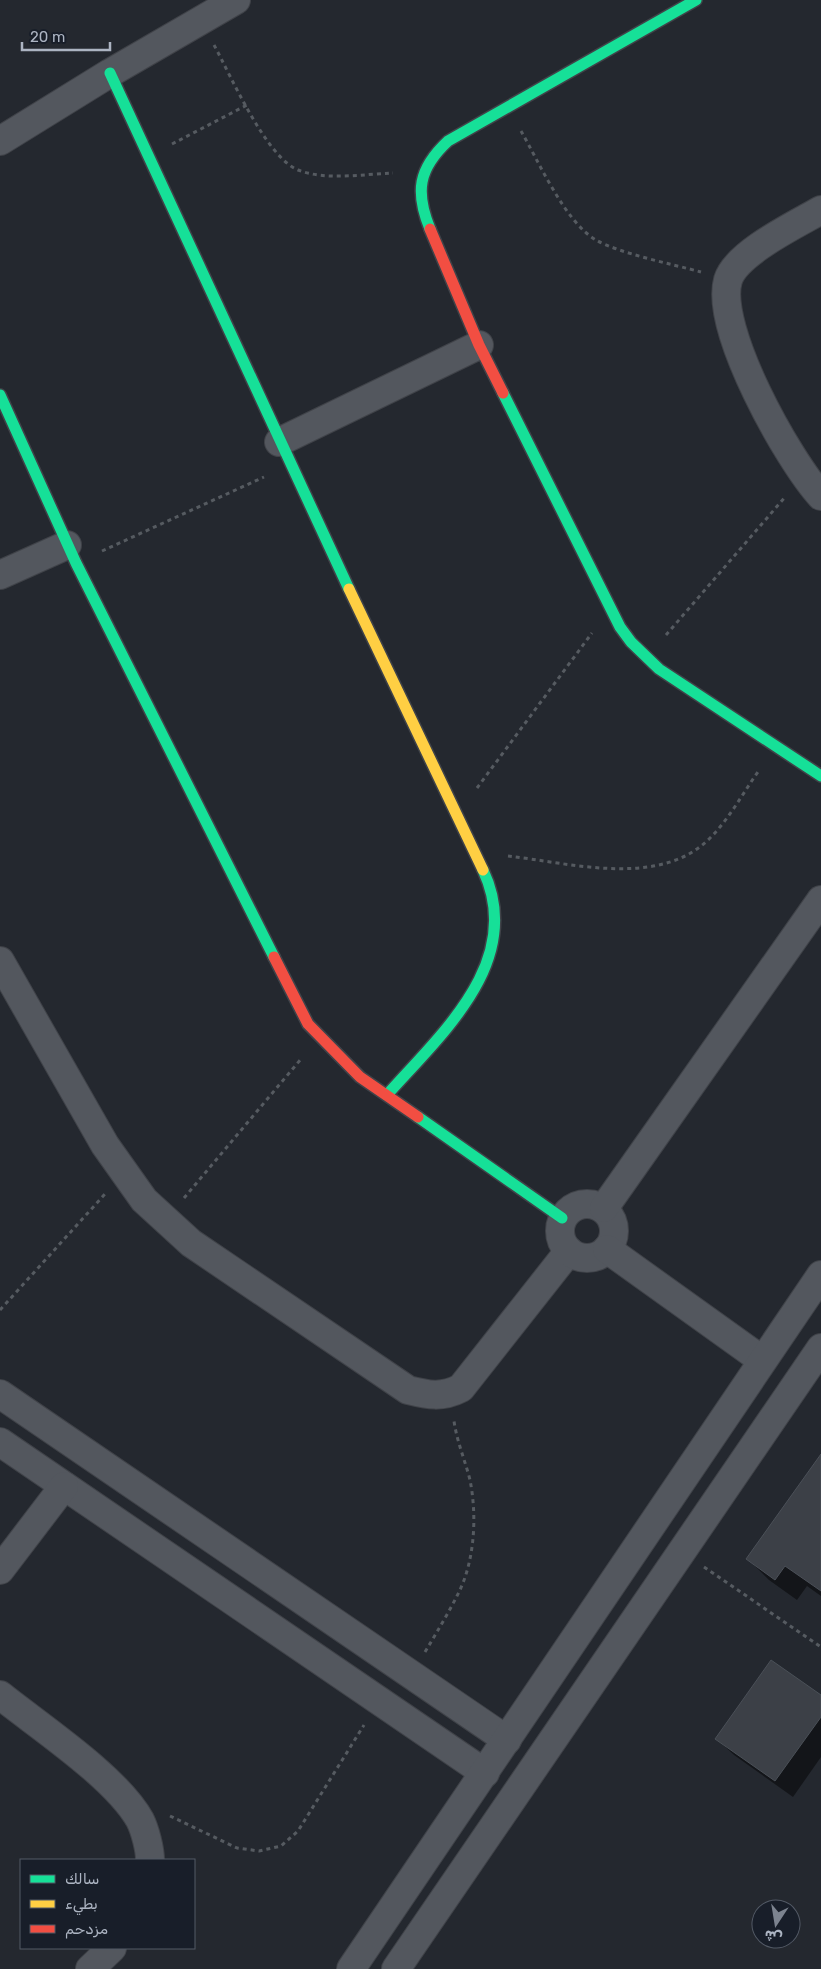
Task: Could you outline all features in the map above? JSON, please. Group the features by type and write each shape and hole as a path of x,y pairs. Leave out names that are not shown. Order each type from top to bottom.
{"street":[{"path":"0,141 110,73 236,0"},
{"path":"696,0 448,140 432,154 422,172 420,192 424,214 479,345 611,608 626,634 647,658 821,776"},
{"path":"110,73 284,453 486,876 494,910 493,945 482,978 462,1007 387,1094"},
{"path":"815,487 792,457 769,416 732,332 726,303 728,280 736,267 751,254 821,210"},
{"path":"284,453 479,345"},
{"path":"0,395 71,554 308,1024 360,1076 562,1218"},
{"path":"0,576 71,554"},
{"path":"604,1208 821,900"},
{"path":"0,962 105,1145 144,1200 191,1243 408,1390 435,1396 449,1394 461,1388 569,1251"},
{"path":"580,1204 597,1204 604,1208 613,1221 615,1228 612,1244 602,1254 588,1258 569,1251 560,1236 562,1218 567,1212 580,1204"},
{"path":"607,1250 762,1360"},
{"path":"351,1969 821,1275"},
{"path":"396,1969 681,1551 821,1350"},
{"path":"0,1394 507,1740"},
{"path":"0,1442 484,1772"},
{"path":"0,1570 64,1486"},
{"path":"608,1588 640,1612"},
{"path":"379,1701 407,1670"},
{"path":"0,1695 118,1792 140,1820 150,1859"},
{"path":"406,1888 438,1908"},
{"path":"90,1969 111,1949"}],"path":[{"path":"200,20 266,140 279,157 298,170 319,175 422,172"},
{"path":"148,157 247,105"},
{"path":"508,107 568,213 581,228 596,240 613,247 728,280"},
{"path":"71,554 284,453"},
{"path":"647,658 815,487"},
{"path":"457,815 611,608"},
{"path":"474,852 626,870 657,866 686,855 711,837 777,747"},
{"path":"166,1219 319,1037"},
{"path":"0,1310 124,1173"},
{"path":"407,1670 460,1590 471,1554 474,1516 470,1479 457,1444 449,1394"},
{"path":"681,1551 821,1647"},
{"path":"169,1816 237,1848 259,1852 281,1846 298,1831 379,1701"}],"building":[{"path":"821,1454 821,1591 785,1566 775,1580 746,1559"},
{"path":"771,1660 821,1695 821,1717 775,1781 715,1739"}],"traffic: fast":[{"path":"430,229 422,204 422,182 430,161 448,141 696,0"},
{"path":"110,73 349,589"},
{"path":"503,393 620,627 631,642 659,669 821,776"},
{"path":"0,395 76,563 274,957"},
{"path":"387,1095 452,1021 471,994 486,965 494,935 493,903 483,870"},
{"path":"418,1117 562,1218"}],"traffic: slow":[{"path":"349,589 483,870"}],"traffic: jam":[{"path":"430,229 479,345 503,393"},
{"path":"274,957 308,1024 360,1077 418,1117"}]}
